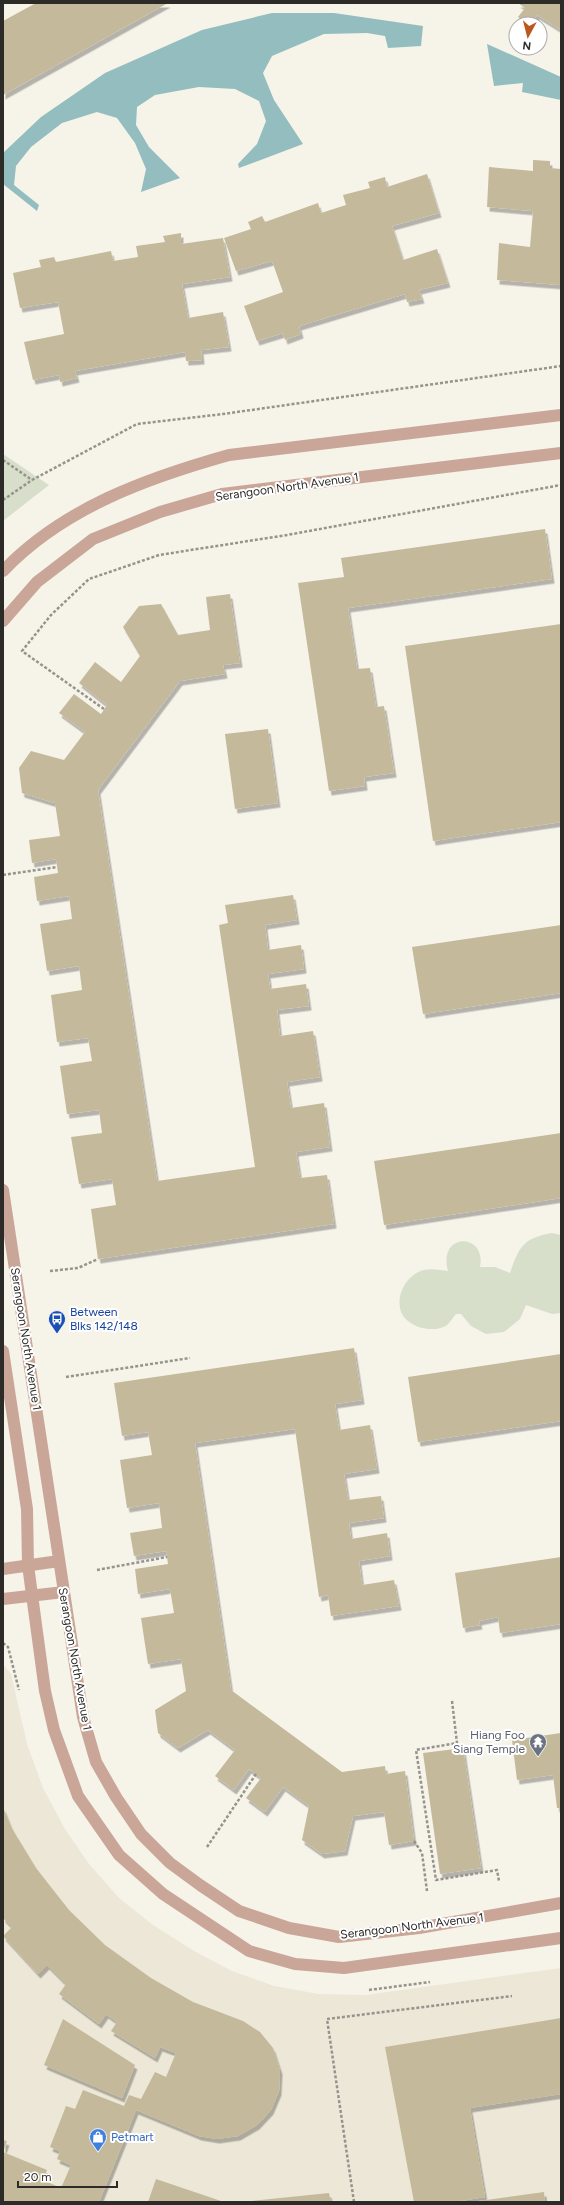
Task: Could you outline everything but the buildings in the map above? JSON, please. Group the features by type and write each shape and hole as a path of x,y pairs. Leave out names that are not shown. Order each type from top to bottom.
{"street":[{"path":"3,571 19,554 57,525 118,492 193,465 229,455 561,415"},
{"name":"Serangoon North Avenue 1","path":"3,621 37,582 93,539 160,512 222,494 561,453"},
{"name":"Serangoon North Avenue 1","path":"3,1190 83,1717 96,1762 141,1834 188,1876 239,1911 289,1928 339,1937 419,1928 561,1904"},
{"name":"Serangoon North Avenue 1","path":"3,1351 27,1509 28,1565 45,1691 54,1730 78,1796 119,1855 163,1894 249,1952 295,1964 344,1968 561,1938"},
{"path":"3,1569 59,1561"},
{"path":"3,1599 64,1592"}],"path":[{"path":"3,500 32,480 137,424 223,414 561,366"},
{"path":"3,460 32,480"},
{"path":"104,709 22,651 51,615 89,578 159,555 287,535 561,485"},
{"path":"3,875 57,867"},
{"path":"50,1271 78,1268 98,1259"},
{"path":"66,1377 190,1358"},
{"path":"97,1570 167,1557"},
{"path":"452,1701 457,1743 416,1750 436,1880 497,1870 499,1882"},
{"path":"207,1847 256,1774"},
{"path":"414,1841 422,1853 427,1891"},
{"path":"354,2202 327,2019 512,1996"}],"shaded area":[{"path":"3,1664 11,1674 27,1744 43,1788 65,1829 89,1864 119,1898 153,1925 194,1951 232,1971 274,1986 319,1994 366,1995 561,1968 561,2202 3,2202"}],"green space":[{"path":"3,454 49,485 3,521"},
{"path":"552,1233 561,1235 561,1313 552,1314 526,1305 520,1319 504,1332 486,1334 471,1326 461,1314 456,1314 446,1326 426,1329 412,1324 406,1320 402,1314 400,1308 400,1296 405,1284 413,1275 424,1270 433,1269 448,1271 447,1258 449,1249 455,1243 462,1241 470,1243 476,1247 480,1256 480,1267 495,1267 510,1273 516,1256 528,1241 542,1235"}],"water":[{"path":"272,13 334,13 423,26 421,46 388,48 385,36 367,33 324,34 272,56 263,73 274,100 303,144 239,168 238,164 257,144 266,121 259,101 235,89 199,87 155,95 137,107 136,125 149,147 180,178 141,192 146,169 135,143 117,118 97,112 62,123 31,147 16,166 14,185 39,205 37,211 3,184 3,153 41,117 105,73 202,30"},
{"path":"487,44 508,53 508,56 514,56 561,77 561,100 522,92 523,83 494,86"}],"place":[{"name":"Between Blks 142/148","path":"57,1334"},
{"name":"Hiang Foo Siang Temple","path":"538,1757"},
{"name":"Petmart","path":"98,2152"}]}
